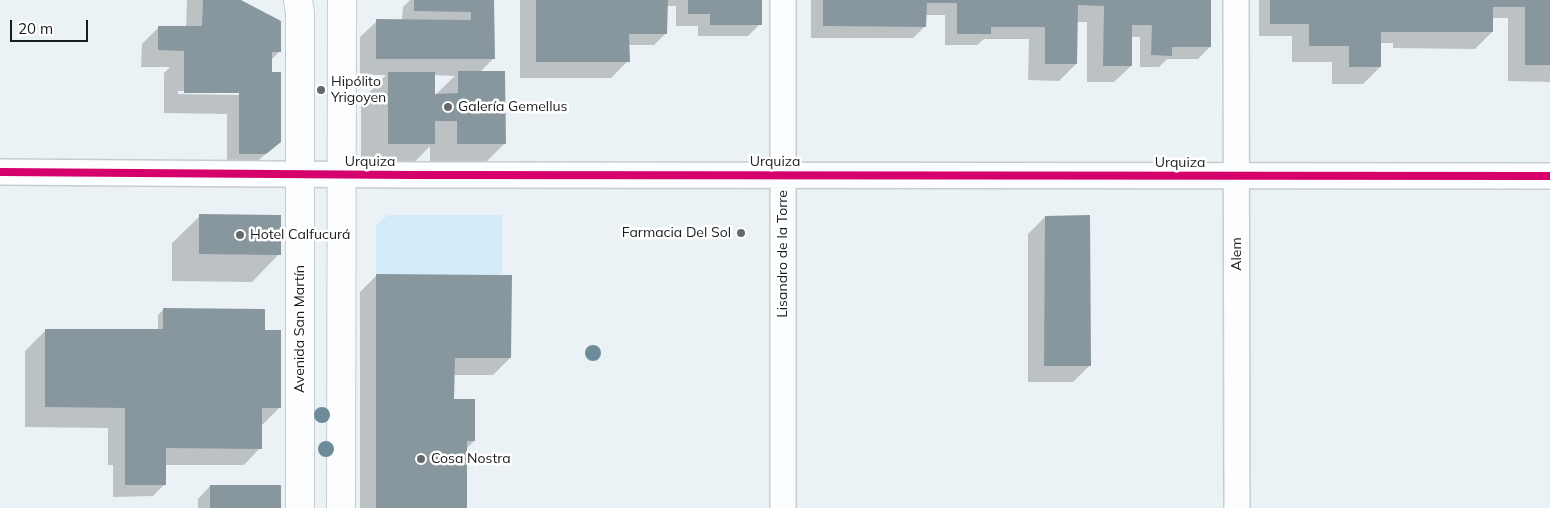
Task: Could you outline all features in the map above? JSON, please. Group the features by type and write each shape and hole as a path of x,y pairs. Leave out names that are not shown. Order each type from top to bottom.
{"main road":[{"name":"Avenida San Martín","path":"298,0 300,13 300,508"},
{"path":"341,508 342,0"}],"street":[{"name":"Lisandro de la Torre","path":"783,0 783,508"},
{"name":"Alem","path":"1236,0 1237,508"},
{"name":"Urquiza","path":"0,172 1550,176"}],"shaded area":[{"path":"388,215 502,215 502,274 376,274 376,225"}],"building":[{"path":"203,0 241,0 281,21 281,52 272,52 272,72 281,72 281,142 266,154 239,154 239,93 184,93 184,51 158,50 158,26 202,26"},
{"path":"414,0 494,0 495,59 376,59 376,19 471,20 471,12 414,11"},
{"path":"536,0 668,0 667,34 629,34 630,62 536,62"},
{"path":"688,0 762,0 762,25 710,25 710,14 688,14"},
{"path":"823,0 1211,0 1211,47 1172,47 1172,56 1151,55 1152,25 1132,25 1132,66 1103,66 1104,6 1078,5 1077,64 1045,64 1045,27 991,27 991,34 957,34 957,3 927,3 926,27 823,26"},
{"path":"1270,0 1550,0 1550,65 1525,65 1525,7 1493,7 1493,32 1381,32 1381,67 1349,67 1349,46 1309,46 1309,24 1270,24"},
{"path":"458,71 505,71 506,144 457,144 457,121 435,121 435,144 388,144 388,72 435,72 435,94 458,93"},
{"name":"Hotel Calfucurá","path":"199,214 281,215 281,255 199,254"},
{"path":"1090,215 1091,366 1044,366 1045,216"},
{"path":"376,274 512,275 511,358 455,358 454,399 475,399 475,441 467,441 467,508 376,508"},
{"path":"163,308 265,309 265,330 281,330 281,408 262,408 262,449 166,448 166,485 125,485 125,408 45,407 45,329 163,329"},
{"path":"210,485 281,485 281,508 210,508"}],"cycle path":[{"path":"0,172 410,175 1550,176"}],"place":[{"name":"Hipólito Yrigoyen","path":"321,90"},
{"name":"Galería Gemellus","path":"448,107"},
{"name":"Farmacia Del Sol","path":"741,233"},
{"name":"Hotel Calfucurá","path":"240,235"},
{"name":"Cosa Nostra","path":"421,459"}]}
